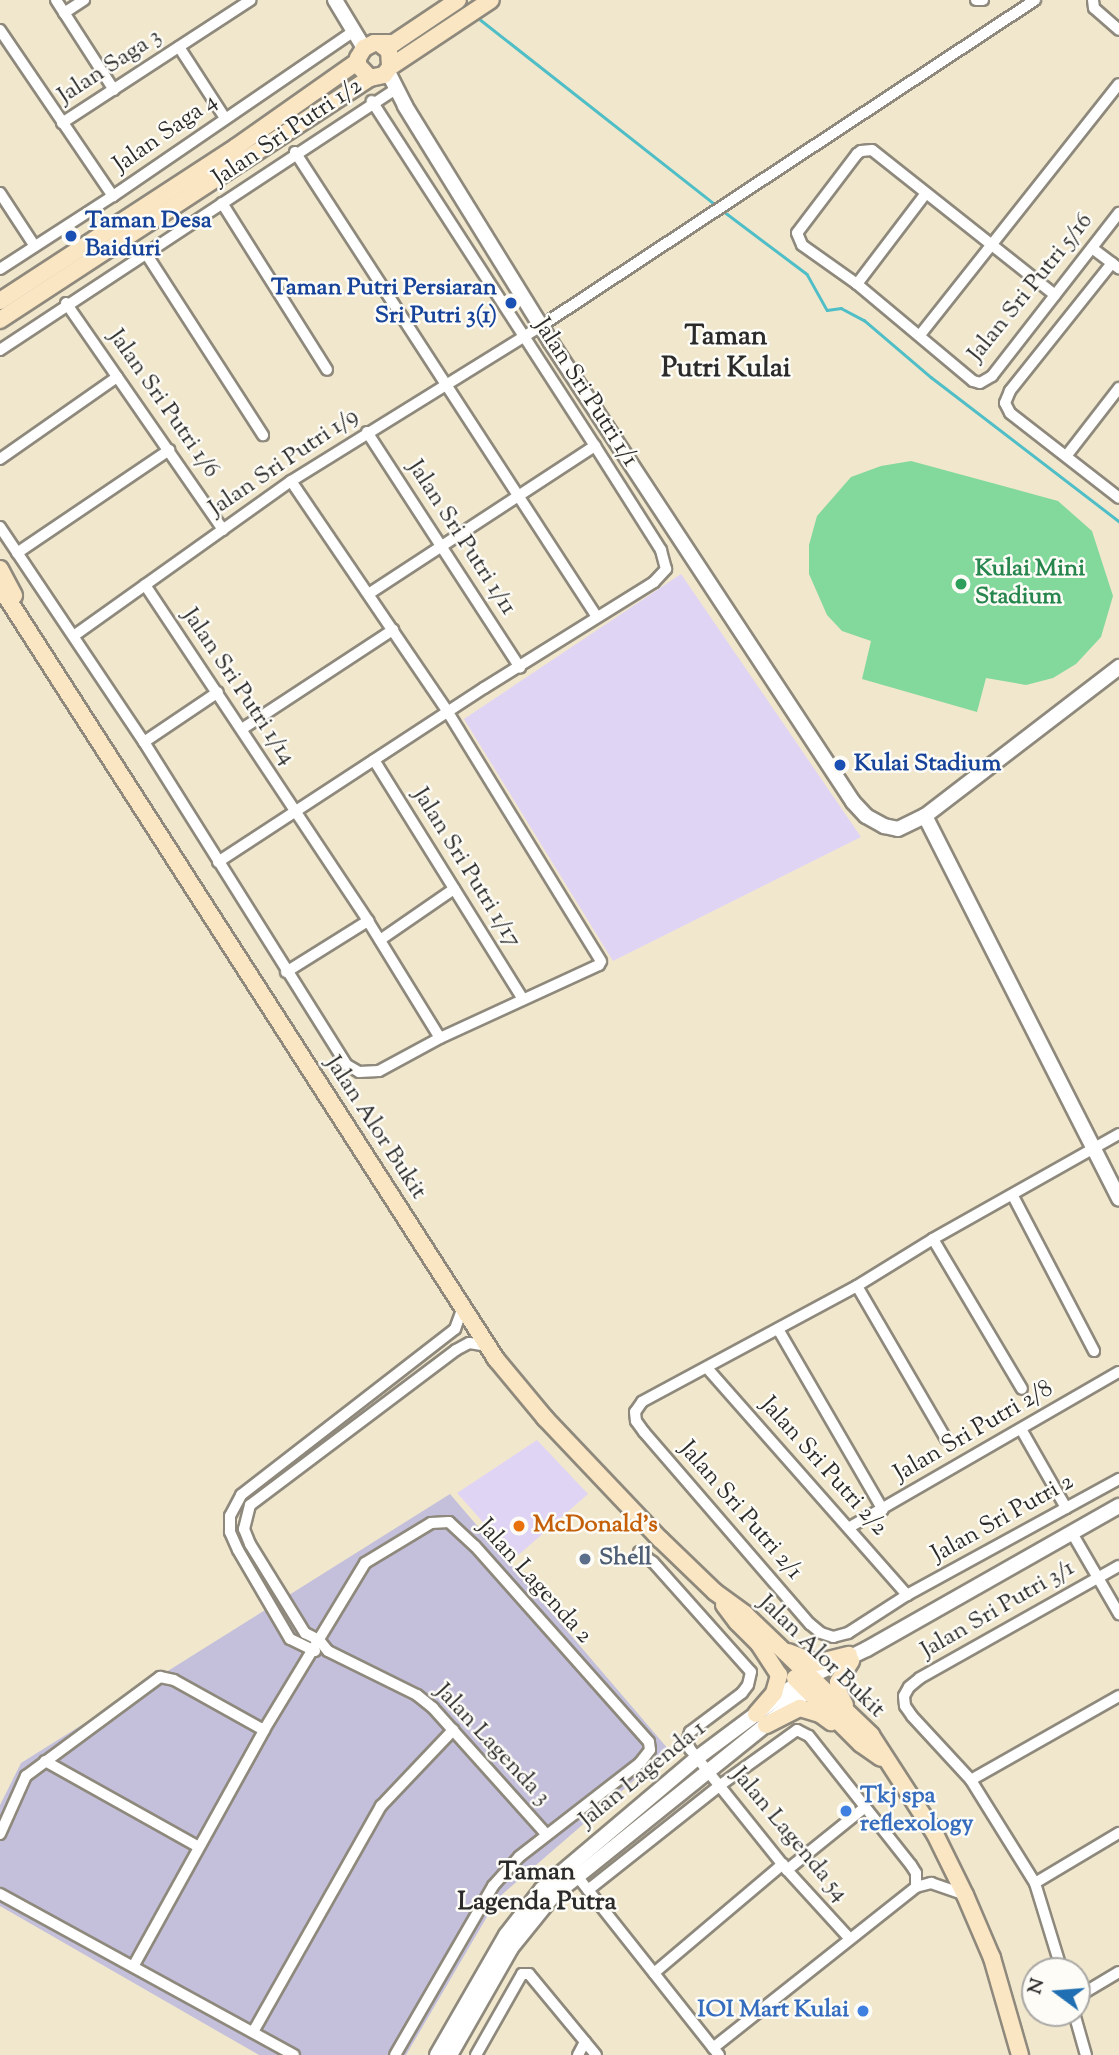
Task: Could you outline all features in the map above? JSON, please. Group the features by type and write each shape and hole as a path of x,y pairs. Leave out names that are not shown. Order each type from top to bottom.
{"main road":[{"path":"0,302 236,147 367,51 394,43 458,0"},
{"path":"0,320 487,3"},
{"path":"367,51 361,72 381,74"},
{"path":"367,51 389,51 381,74"},
{"name":"Jalan Alor Bukit","path":"0,569 45,652"},
{"name":"Jalan Alor Bukit","path":"0,587 45,652 488,1346 545,1418 808,1683 861,1744 887,1763"},
{"path":"761,1638 806,1661 816,1663 850,1658"},
{"path":"761,1638 779,1675 761,1720"},
{"path":"850,1658 838,1682 839,1693 852,1715"},
{"name":"Jalan Alor Bukit","path":"808,1683 852,1715 870,1735 935,1834 992,1958 1020,2055"},
{"path":"761,1720 791,1711 810,1710 861,1744"}],"street":[{"path":"56,0 114,90"},
{"path":"64,13 84,0"},
{"name":"Jalan Saga 3","path":"62,124 251,0"},
{"path":"335,0 367,51"},
{"path":"976,0 983,0"},
{"name":"Jalan Sri Putri 1/9","path":"75,635 291,481 541,326 1035,0"},
{"path":"1093,0 1094,8 1119,30"},
{"name":"Jalan Saga 4","path":"0,268 113,197 354,31"},
{"path":"2,36 113,197"},
{"path":"179,47 225,118"},
{"path":"381,74 391,92 405,106"},
{"path":"381,74 405,106 541,326 853,802 875,822 898,829 925,816 1119,667"},
{"path":"1055,295 992,244 872,150 861,151 800,227 798,239 802,245 857,284 920,335 992,244 1119,84"},
{"name":"Jalan Sri Putri 1/2","path":"0,350 66,303 391,92"},
{"name":"Jalan Sri Putri 1/1","path":"372,102 444,209 660,550 666,569 654,582 597,617"},
{"path":"218,862 597,617 295,152"},
{"path":"0,192 34,245"},
{"path":"857,284 926,192"},
{"path":"222,203 327,370"},
{"name":"Jalan Sri Putri 5/16","path":"920,335 973,381 980,383 992,376 1119,213"},
{"path":"1092,247 1116,266 1006,398 1006,408 1119,498"},
{"path":"145,252 263,435"},
{"name":"Jalan Sri Putri 1/6","path":"66,303 223,530"},
{"path":"0,459 117,377"},
{"path":"1067,454 1119,388"},
{"name":"Jalan Sri Putri 1/11","path":"368,432 520,668"},
{"path":"370,593 596,446"},
{"path":"18,553 169,450"},
{"path":"0,527 75,635 347,1065 359,1072 379,1071 440,1038 599,965 601,961 448,712 370,593 291,481"},
{"name":"Jalan Sri Putri 1/14","path":"145,585 368,921 440,1038"},
{"path":"242,729 393,630"},
{"path":"144,742 218,692"},
{"name":"Jalan Sri Putri 1/17","path":"374,760 523,999"},
{"path":"925,816 1119,1199"},
{"path":"380,940 454,889"},
{"path":"286,972 368,921"},
{"path":"707,1368 857,1286 933,1239 1119,1134"},
{"path":"1013,1196 1094,1351"},
{"path":"933,1239 1022,1389"},
{"path":"857,1286 946,1439"},
{"path":"310,1651 296,1644 282,1627 238,1550 230,1531 230,1516 240,1495 455,1329 463,1307"},
{"path":"778,1329 883,1510"},
{"name":"Jalan Lagenda 3","path":"488,1346 464,1344 250,1505 244,1529 250,1544 299,1626 328,1651 417,1695 453,1730 547,1834"},
{"name":"Jalan Sri Putri 2/1","path":"707,1368 642,1402 635,1412 644,1432 821,1633"},
{"name":"Jalan Sri Putri 2/2","path":"707,1368 850,1527 907,1595"},
{"name":"Jalan Sri Putri 2/8","path":"850,1527 1119,1372"},
{"path":"1021,1429 1066,1508"},
{"name":"Jalan Sri Putri 2","path":"821,1633 833,1637 848,1633 907,1595 1119,1479"},
{"name":"Jalan Lagenda 1","path":"437,2055 506,1936 542,1889 573,1872 708,1773 761,1720 808,1683 1119,1506"},
{"name":"Jalan Lagenda 2","path":"318,1640 365,1563 431,1523 449,1522 475,1546 649,1742 650,1750 640,1763 547,1834"},
{"path":"1072,1533 1119,1614"},
{"path":"639,1552 653,1562 751,1672 748,1685 741,1693 687,1736 687,1742 696,1758"},
{"name":"Jalan Sri Putri 3/1","path":"971,1780 905,1706 904,1696 909,1687 920,1678 1119,1566"},
{"path":"134,1965 264,1730 318,1640"},
{"name":"Jalan Lagenda 3","path":"310,1651 328,1651"},
{"path":"0,1834 26,1776 160,1677 174,1680 264,1730"},
{"path":"1058,1957 1035,1882 971,1780 1119,1696"},
{"name":"Jalan Lagenda 1","path":"450,2055 511,1948 573,1872 696,1758 761,1720"},
{"path":"253,2032 381,1807 453,1730"},
{"path":"588,1890 790,1732 804,1731 912,1865 916,1873 916,1887"},
{"name":"Jalan Lagenda 54","path":"696,1758 785,1867 850,1938"},
{"path":"46,1761 199,1847"},
{"path":"654,1973 785,1867 864,1808"},
{"path":"1035,1882 1119,1833"},
{"path":"395,2055 493,1886 519,1857 547,1834"},
{"path":"573,1872 716,2051 850,1938 916,1887 931,1883 965,1895"},
{"path":"0,1894 294,2055"},
{"path":"1091,1989 1119,1972"},
{"path":"477,2055 522,1974 529,1974 596,2055"},
{"path":"1078,2027 1086,2055"},
{"path":"578,2055 585,2042"}],"shaded area":[{"path":"681,574 861,837 613,961 464,719"},
{"name":"McDonald's","path":"537,1440 588,1494 515,1558 457,1493"},
{"path":"450,1494 669,1750 498,1898 406,2055 259,2055 0,1906 0,1805 21,1763"}],"green space":[{"name":"Kulai Mini Stadium","path":"911,461 1058,501 1092,531 1113,596 1101,637 1076,664 1053,678 1026,685 986,678 977,712 862,679 871,641 842,631 827,615 809,574 809,545 817,516 851,477 881,466"}],"waterway":[{"path":"477,17 717,206"},
{"path":"722,210 807,274 827,310 841,308 864,320 931,377 1119,521"}],"place":[{"name":"Taman Desa Baiduri","path":"71,236"},
{"name":"Taman Putri Persiaran Sri Putri 3(1)","path":"511,303"},
{"name":"Kulai Mini Stadium","path":"961,584"},
{"name":"Kulai Stadium","path":"840,765"},
{"name":"McDonald's","path":"519,1526"},
{"name":"Shell","path":"585,1559"},
{"name":"Tkj spa reflexology","path":"846,1811"},
{"name":"IOI Mart Kulai","path":"863,2011"}],"district":[{"name":"Taman Putri Kulai","path":"726,353"},
{"name":"Taman Lagenda Putra","path":"537,1888"}]}
